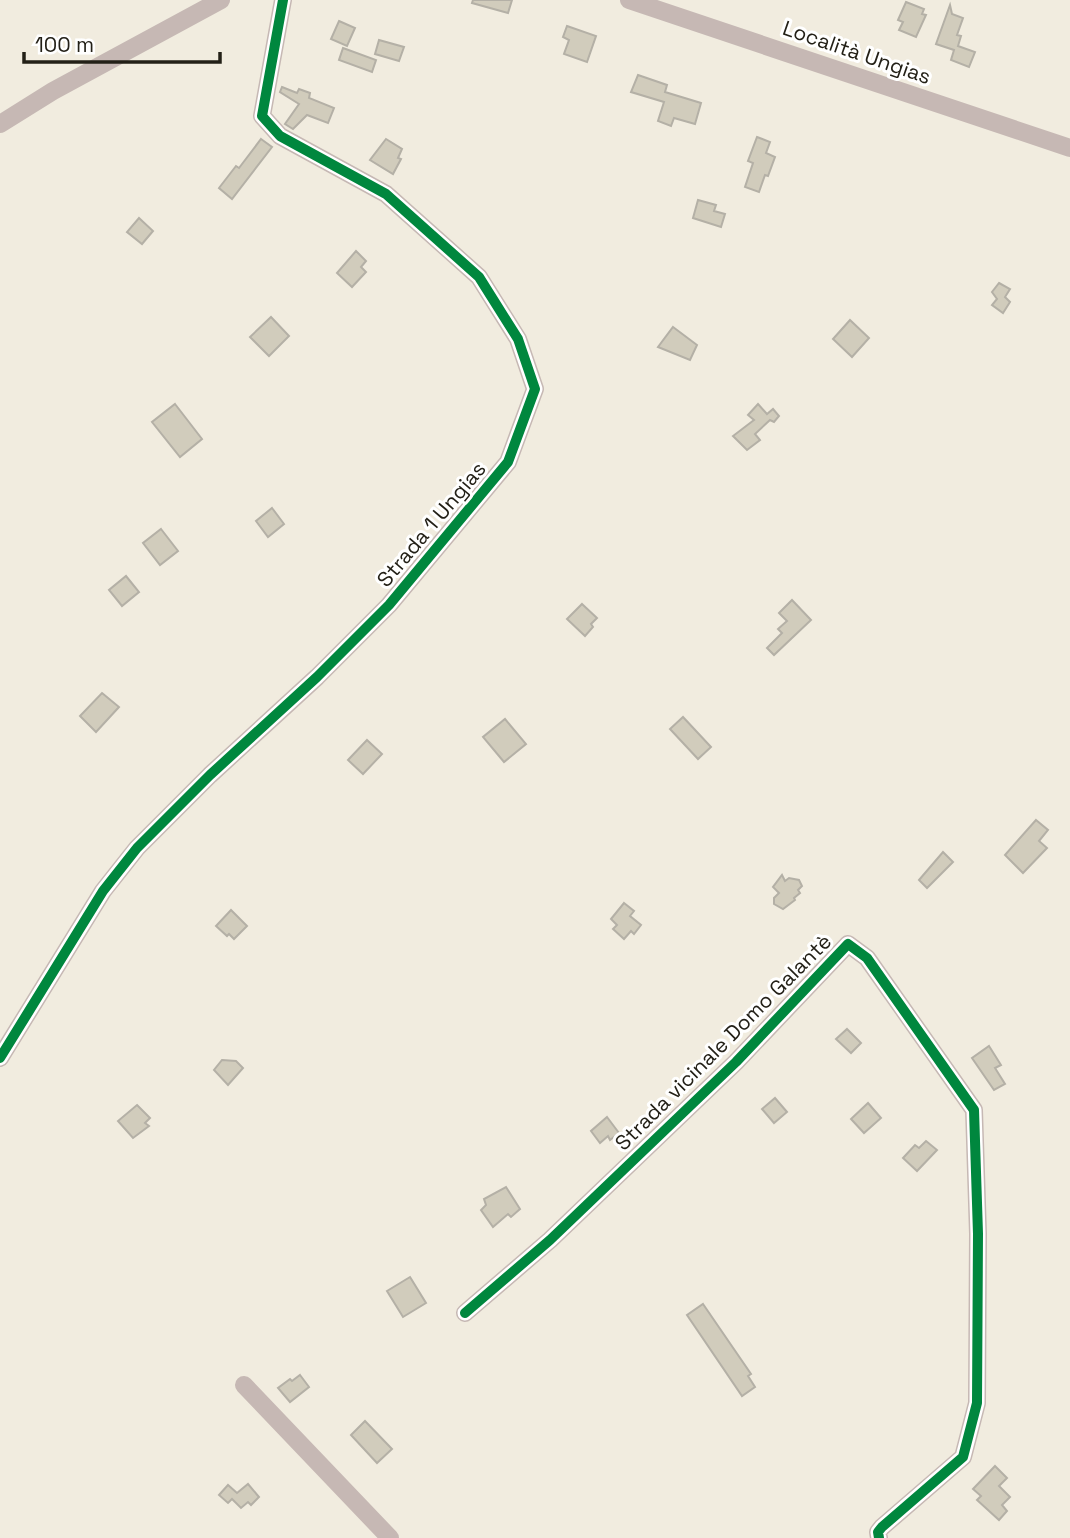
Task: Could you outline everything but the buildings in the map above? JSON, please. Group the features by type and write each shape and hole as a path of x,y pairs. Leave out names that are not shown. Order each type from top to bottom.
{"street":[{"path":"0,124 64,85 221,0"},
{"name":"Strada 1 Ungias","path":"0,1058 103,891 137,848 389,605 508,462 535,390 518,339 479,277 386,194 280,136 262,116 283,0"},
{"name":"Località Ungias","path":"629,0 1070,148"},
{"name":"Strada vicinale Domo Galantè","path":"465,1313 550,1240 736,1062 848,944 867,958 974,1111 978,1234 977,1404 963,1457 882,1527 878,1532 879,1538"},
{"path":"244,1385 390,1538"}],"cycle path":[{"path":"0,1058 103,891 137,848 389,605 508,462 535,389 518,339 479,277 386,194 280,136 262,116 283,0"},
{"path":"465,1313 550,1240 736,1062 848,944 867,958 974,1110 978,1234 977,1403 963,1457 882,1527 878,1532 879,1538"}]}
